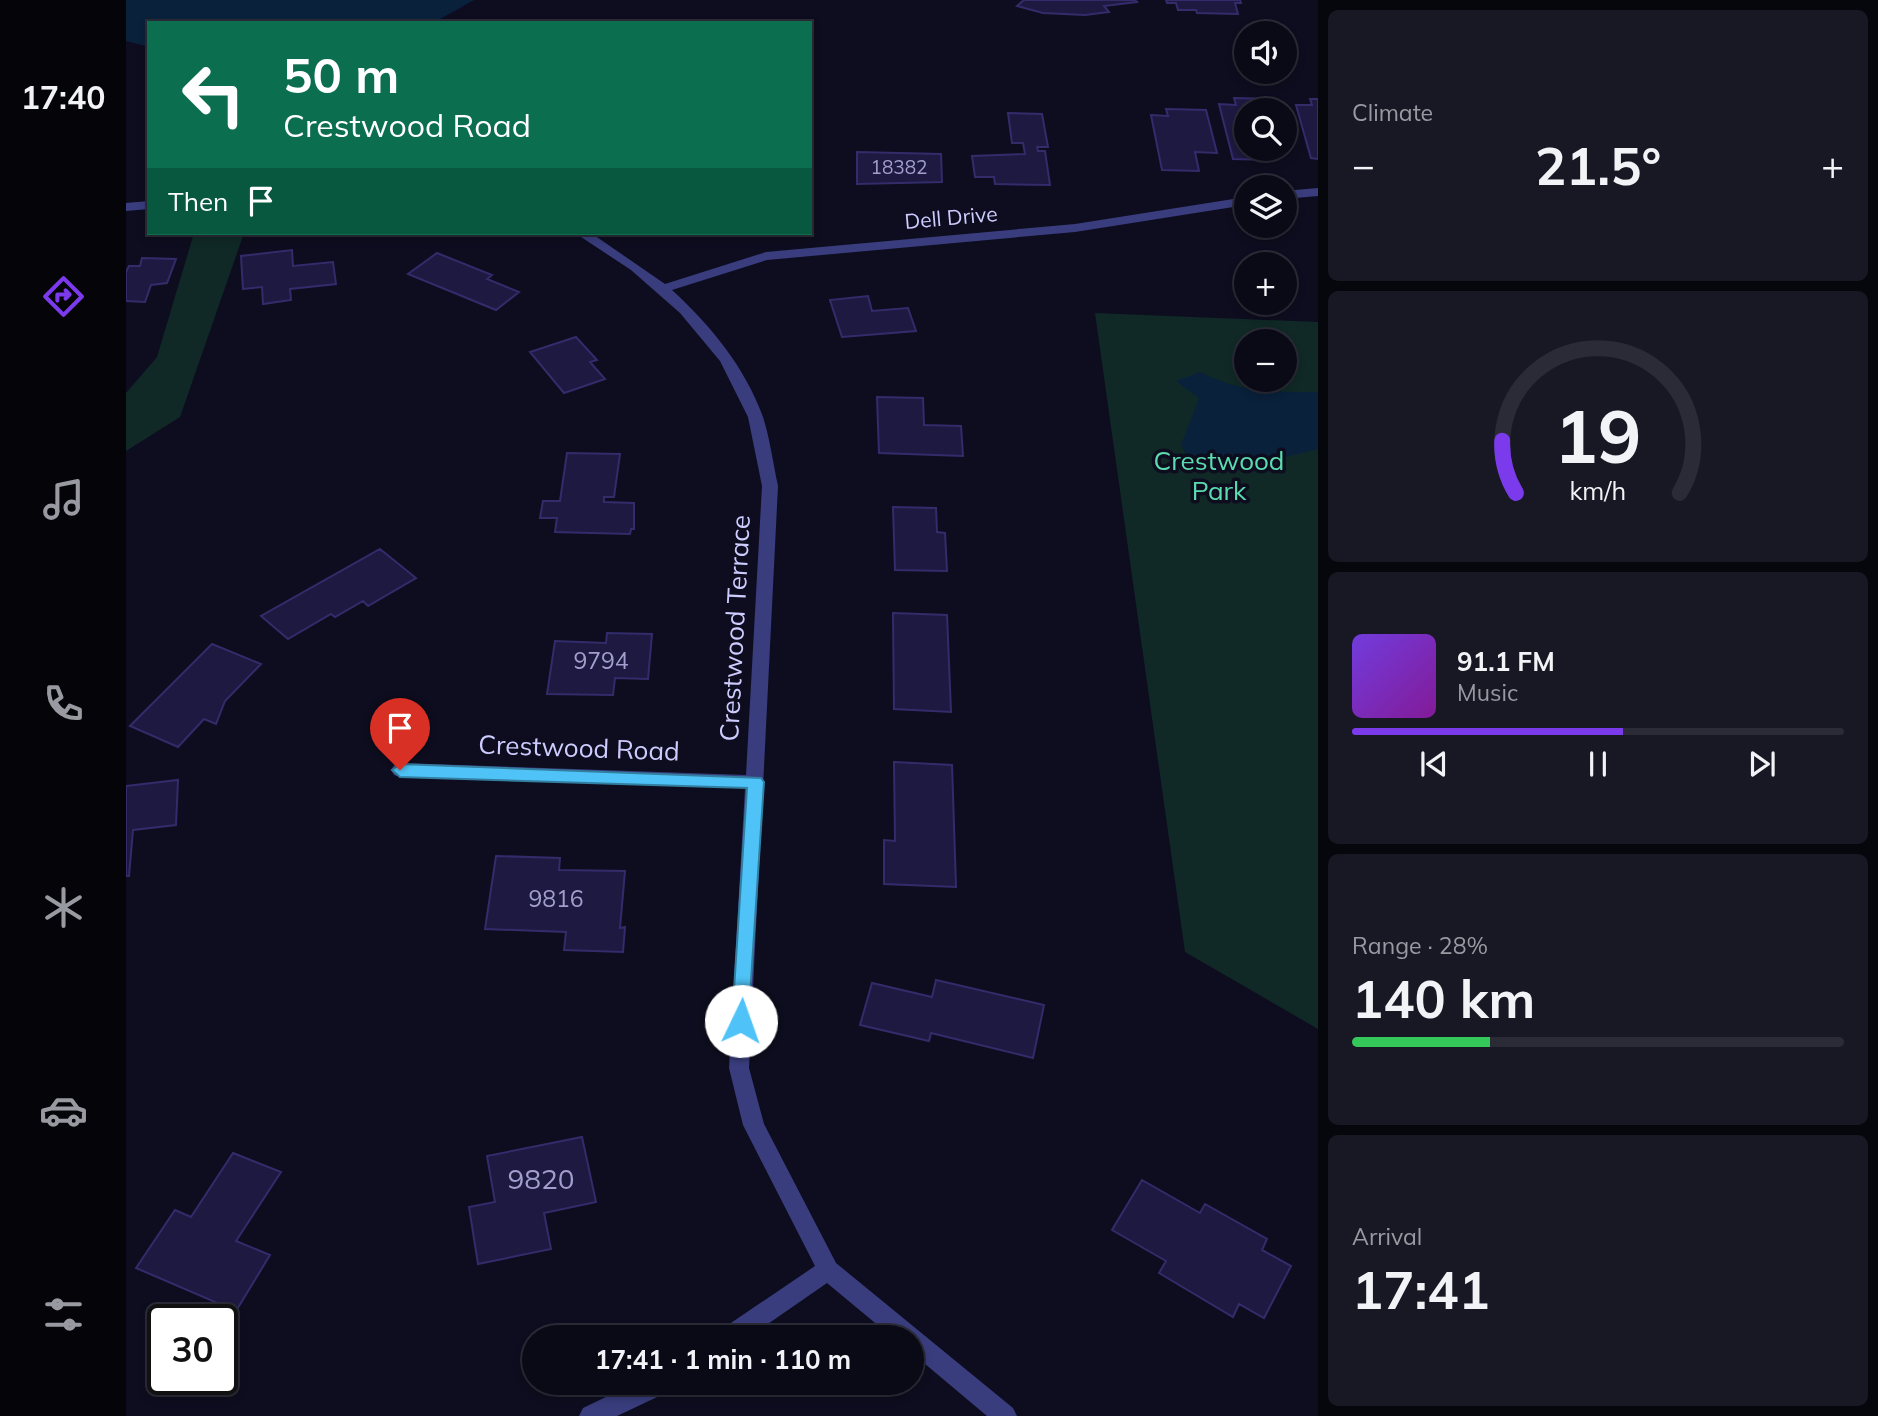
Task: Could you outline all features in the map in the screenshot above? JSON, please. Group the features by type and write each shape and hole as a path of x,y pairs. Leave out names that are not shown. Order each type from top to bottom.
{"street":[{"path":"1297,194 1318,192"},
{"name":"Dell Drive","path":"662,289 766,256 1075,228 1234,203"},
{"path":"126,207 147,205"},
{"name":"Crestwood Terrace","path":"585,235 662,289 688,311 727,362 755,417 770,486 739,1068 754,1125 828,1270 895,1325"},
{"name":"Crestwood Road","path":"400,770 755,782"},
{"path":"748,1325 828,1270"},
{"name":"Crestwood Terrace","path":"924,1349 1005,1416"},
{"path":"592,1416 636,1395"}],"green space":[{"path":"193,235 243,235 180,417 126,451 126,393 157,357"},
{"name":"Crestwood Park","path":"1095,313 1318,322 1318,1029 1185,952"}],"water":[{"path":"126,0 474,0 437,21 147,21 147,46 126,41"},
{"path":"1200,372 1234,385 1234,392 1318,392 1318,449 1254,465 1191,463 1181,445 1199,398 1176,381"}],"building":[{"path":"1024,0 1137,2 1104,6 1109,12 1085,15 1043,13 1017,6"},
{"path":"1166,0 1240,0 1241,3 1235,3 1238,14 1197,13 1196,10 1178,10 1176,3 1167,3"},
{"path":"1310,99 1318,99 1318,159 1311,158 1297,109 1297,105 1312,105"},
{"path":"1219,104 1234,105 1234,159 1233,159"},
{"path":"1166,109 1206,110 1217,153 1195,152 1199,171 1162,170 1151,115 1168,116"},
{"path":"1008,113 1042,114 1048,147 1037,147 1038,151 1045,151 1050,185 995,184 994,177 975,177 972,156 1025,154 1023,143 1012,143"},
{"path":"857,152 941,154 942,182 857,184"},
{"path":"292,250 293,266 333,262 336,284 290,289 291,300 263,304 262,287 243,289 241,256"},
{"path":"437,253 492,275 487,279 519,292 496,310 408,274"},
{"path":"142,258 176,259 167,283 151,285 145,302 126,301 126,272 129,266 140,266"},
{"path":"868,296 872,311 908,308 916,331 842,337 830,300"},
{"path":"576,337 597,360 590,362 605,379 564,393 530,352"},
{"path":"877,397 923,398 924,425 961,426 963,456 879,453"},
{"path":"567,453 620,454 614,497 604,497 604,502 634,503 634,529 631,529 630,534 555,532 557,518 540,518 543,501 560,501"},
{"path":"893,507 936,508 937,532 945,533 947,571 895,570"},
{"path":"380,549 416,578 368,606 363,601 335,617 331,614 288,639 261,616"},
{"path":"893,613 947,615 951,712 894,709"},
{"path":"607,633 652,634 648,679 615,678 613,695 547,694 555,641 606,643"},
{"path":"212,644 261,664 225,701 216,724 204,719 178,747 130,726"},
{"path":"894,762 952,765 956,887 884,884 884,840 895,841"},
{"path":"178,780 176,825 133,830 129,876 126,876 126,786"},
{"path":"496,856 560,858 559,870 625,871 620,928 625,927 623,952 564,950 566,932 485,929"},
{"path":"936,980 1044,1005 1033,1058 931,1033 929,1041 860,1025 872,983 932,997"},
{"path":"582,1137 596,1202 544,1213 551,1249 478,1264 469,1207 495,1202 487,1156"},
{"path":"233,1153 281,1172 236,1241 270,1255 238,1308 238,1304 220,1304 136,1268 175,1210 191,1217"},
{"path":"1142,1180 1200,1213 1205,1204 1267,1239 1262,1250 1291,1266 1264,1318 1239,1304 1233,1317 1159,1273 1166,1261 1112,1230"}],"route":[{"path":"400,770 755,782 741,1021"}]}
